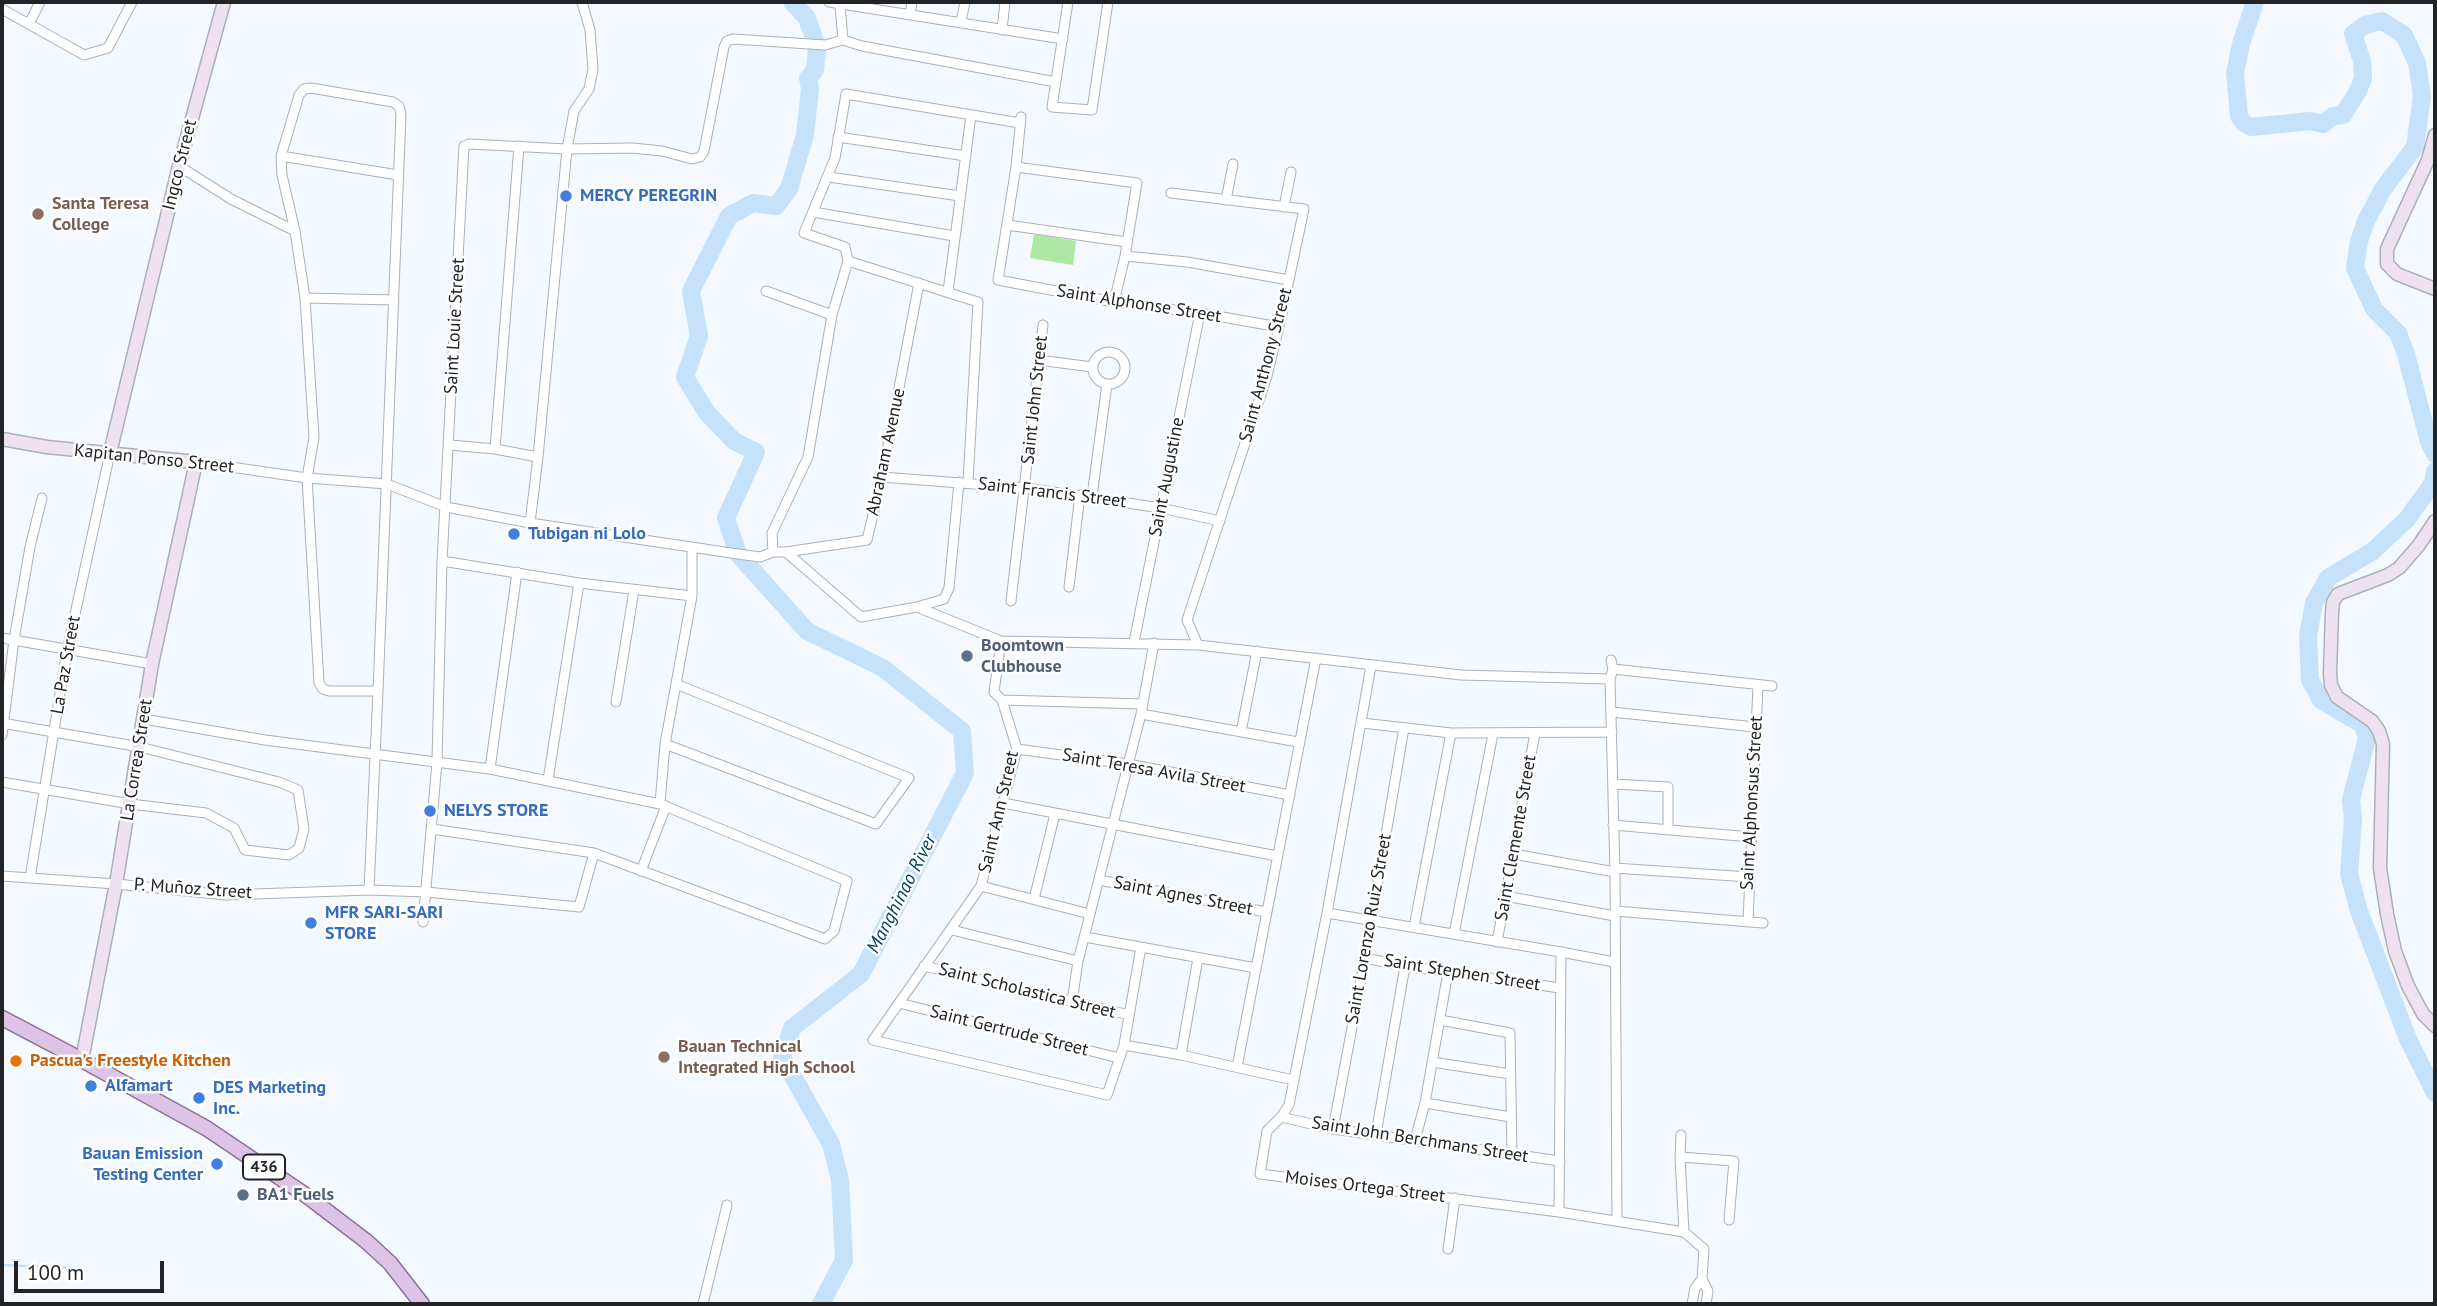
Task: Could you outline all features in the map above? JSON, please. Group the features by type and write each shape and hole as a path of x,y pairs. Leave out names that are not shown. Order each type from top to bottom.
{"main road":[{"name":"436","path":"2,1018 206,1128 329,1211 390,1263 422,1304"}],"street":[{"path":"29,24 40,2"},
{"path":"2,9 84,55 108,48 132,2"},
{"name":"Ingco Street","path":"110,453 179,166 224,2"},
{"path":"530,523 567,149 574,111 589,89 593,69 590,30 582,2"},
{"path":"828,2 840,5 870,5 910,15 1063,40"},
{"path":"910,15 912,2"},
{"path":"961,22 965,2"},
{"path":"1002,30 1005,2"},
{"path":"1068,2 1052,107 1092,110 1108,2"},
{"path":"840,5 843,40"},
{"path":"495,449 519,146 567,149 632,148 662,151 692,159 700,157 704,151 724,47 727,41 733,39 825,45 843,40 1056,82"},
{"path":"369,890 378,691 387,484 401,114 399,106 393,102 311,88 304,89 299,95 281,156 282,175 295,231 305,298 314,437 307,478 319,683 323,689 329,691 378,691"},
{"path":"773,552 772,533 808,457 832,315 848,261 845,247 804,233 829,177 846,94 971,115 1021,120 1007,225 1127,242"},
{"path":"948,292 971,115"},
{"path":"2435,135 2428,160 2387,249 2387,264 2397,274 2435,289"},
{"path":"838,136 966,156"},
{"name":"Saint Louie Street","path":"423,922 437,762 442,561 464,146 519,146"},
{"path":"281,156 398,175"},
{"path":"1226,200 1233,164"},
{"path":"179,166 231,199 295,231"},
{"path":"1016,167 1137,183 1114,302"},
{"path":"1171,194 1284,207 1291,172"},
{"path":"829,177 961,196"},
{"name":"Saint Anthony Street","path":"1198,645 1187,620 1267,376 1304,209 1284,207"},
{"path":"813,212 954,236"},
{"name":"Saint Alphonse Street","path":"1007,225 998,280 1114,302 1279,327"},
{"path":"1125,256 1187,262 1289,281"},
{"path":"786,552 861,617 944,599 949,588 964,482 978,302 848,261"},
{"name":"Abraham Avenue","path":"786,552 867,540 883,477 919,283"},
{"path":"766,291 832,315"},
{"path":"305,298 394,300"},
{"name":"Saint Augustine","path":"1134,642 1200,313"},
{"name":"Saint John Street","path":"1011,600 1043,325"},
{"path":"1105,352 1111,352 1122,358 1125,370 1119,381 1107,384 1096,378 1092,367 1095,360 1105,352"},
{"path":"1039,360 1092,367"},
{"path":"1092,496 1107,384"},
{"name":"Kapitan Ponso Street","path":"2,439 47,447 196,462 307,478 387,484 446,507 530,523 760,557 773,552 786,552"},
{"path":"450,444 538,457"},
{"name":"La Paz Street","path":"30,878 67,651 110,453"},
{"name":"La Correa Street","path":"82,1060 116,884 152,664 196,462"},
{"name":"Saint Francis Street","path":"883,477 964,482 1092,496 1220,520"},
{"path":"1069,587 1080,495"},
{"path":"2,735 14,640 30,547 42,498"},
{"path":"2435,521 2399,568 2339,594 2333,602 2330,673 2331,685 2337,697 2372,721 2383,744 2383,847 2380,868 2387,914 2395,951 2409,986 2423,1014 2435,1026"},
{"path":"641,871 663,805 665,744 692,596 692,548"},
{"path":"442,561 579,583 692,596"},
{"path":"489,769 517,572"},
{"path":"548,780 579,583"},
{"path":"616,702 634,590"},
{"path":"917,607 1001,641 1198,645 1461,675 1610,680"},
{"path":"2,638 152,664"},
{"name":"Saint Ann Street","path":"1001,641 994,692 1002,700 1017,749 981,886 873,1040 1107,1096 1119,1058"},
{"path":"1072,1002 1078,961 1142,709 1154,643"},
{"path":"1241,732 1257,651"},
{"path":"1237,1067 1316,658"},
{"path":"1617,1221 1614,825 1610,680 1612,664 1772,686"},
{"name":"Moises Ortega Street","path":"1371,666 1327,914 1289,1105 1267,1131 1260,1174 1559,1212 1684,1232"},
{"path":"665,744 876,824 909,778 676,684"},
{"name":"Saint Alphonsus Street","path":"1748,922 1758,685"},
{"path":"1002,700 1142,709 1298,742"},
{"path":"1612,712 1755,727"},
{"path":"144,719 265,740 489,769 663,805 847,881 834,931 825,939 594,853 432,830"},
{"path":"2,782 130,804 206,813 234,828 245,850 289,855 299,848 304,829 298,790 279,782 140,747 3,723"},
{"path":"1362,723 1451,733 1612,732"},
{"name":"Saint Lorenzo Ruiz Street","path":"1333,1129 1404,728"},
{"path":"1414,927 1451,733"},
{"name":"Saint Clemente Street","path":"1497,942 1535,733"},
{"path":"1454,934 1493,734"},
{"name":"Saint Teresa Avila Street","path":"1017,749 1128,764 1290,795"},
{"path":"1613,784 1668,787 1668,828"},
{"path":"1003,803 1277,856"},
{"path":"1034,900 1055,814"},
{"path":"1614,825 1751,837"},
{"name":"P. Muñoz Street","path":"2,876 226,895 369,890 426,892 579,907 594,853"},
{"path":"1513,854 1614,870 1749,877"},
{"name":"Saint Agnes Street","path":"1099,880 1266,912"},
{"path":"981,886 1090,914"},
{"path":"1505,896 1615,913 1763,923"},
{"path":"1327,914 1614,962"},
{"path":"952,930 1078,961"},
{"path":"1085,937 1256,968"},
{"path":"1119,1058 1124,1045 1140,947"},
{"path":"1559,1212 1561,952"},
{"path":"1181,1055 1198,958"},
{"name":"Saint Stephen Street","path":"1365,958 1560,988"},
{"name":"Saint Scholastica Street","path":"924,966 1129,1016"},
{"path":"1376,1134 1405,966"},
{"path":"1415,1140 1425,1103 1448,972"},
{"name":"Saint Gertrude Street","path":"899,1003 1119,1058"},
{"path":"1440,1020 1510,1033 1512,1155"},
{"path":"1124,1045 1293,1080"},
{"path":"1432,1062 1510,1074"},
{"path":"1425,1103 1511,1117"},
{"name":"Saint John Berchmans Street","path":"1281,1117 1333,1129 1560,1161"},
{"path":"1681,1135 1684,1232 1704,1249 1702,1279 1708,1291 1706,1304"},
{"path":"1680,1157 1734,1161 1729,1220"},
{"path":"1448,1249 1455,1198"},
{"path":"703,1304 727,1205"},
{"path":"1692,1304 1695,1288 1702,1279"}],"green space":[{"path":"1034,234 1076,241 1073,265 1030,258"}],"waterway":[{"name":"Manghinao River","path":"792,2 807,18 817,47 815,70 808,78 810,89 805,135 789,189 776,206 753,203 729,216 691,291 699,336 685,377 707,413 734,441 756,452 726,518 738,554 807,631 883,668 962,731 965,773 861,974 792,1028 782,1057 831,1144 840,1180 844,1260 821,1304"},
{"path":"2255,2 2235,73 2239,116 2251,127 2310,121 2323,124 2333,116 2343,115 2363,78 2362,61 2353,34 2365,25 2382,21 2404,35 2417,63 2422,96 2415,147 2383,189 2366,221 2359,241 2355,268 2374,309 2398,333 2429,442 2435,454"},
{"path":"2435,471 2433,483 2407,519 2373,551 2328,578 2314,603 2308,636 2310,680 2321,700 2363,725 2367,738 2351,800 2353,820 2349,874 2359,911 2408,1039 2435,1093"},
{"path":"2,1265 77,1268"}],"place":[{"name":"MERCY PEREGRIN","path":"566,196"},
{"name":"Santa Teresa College","path":"38,214"},
{"name":"Tubigan ni Lolo","path":"514,534"},
{"name":"Boomtown Clubhouse","path":"967,656"},
{"name":"NELYS STORE","path":"430,811"},
{"name":"MFR SARI-SARI STORE","path":"311,923"},
{"name":"Bauan Technical Integrated High School","path":"664,1057"},
{"name":"Pascua's Freestyle Kitchen","path":"16,1061"},
{"name":"Alfamart","path":"91,1086"},
{"name":"DES Marketing Inc.","path":"199,1098"},
{"name":"Bauan Emission Testing Center","path":"217,1164"},
{"name":"BA1 Fuels","path":"243,1195"}]}
